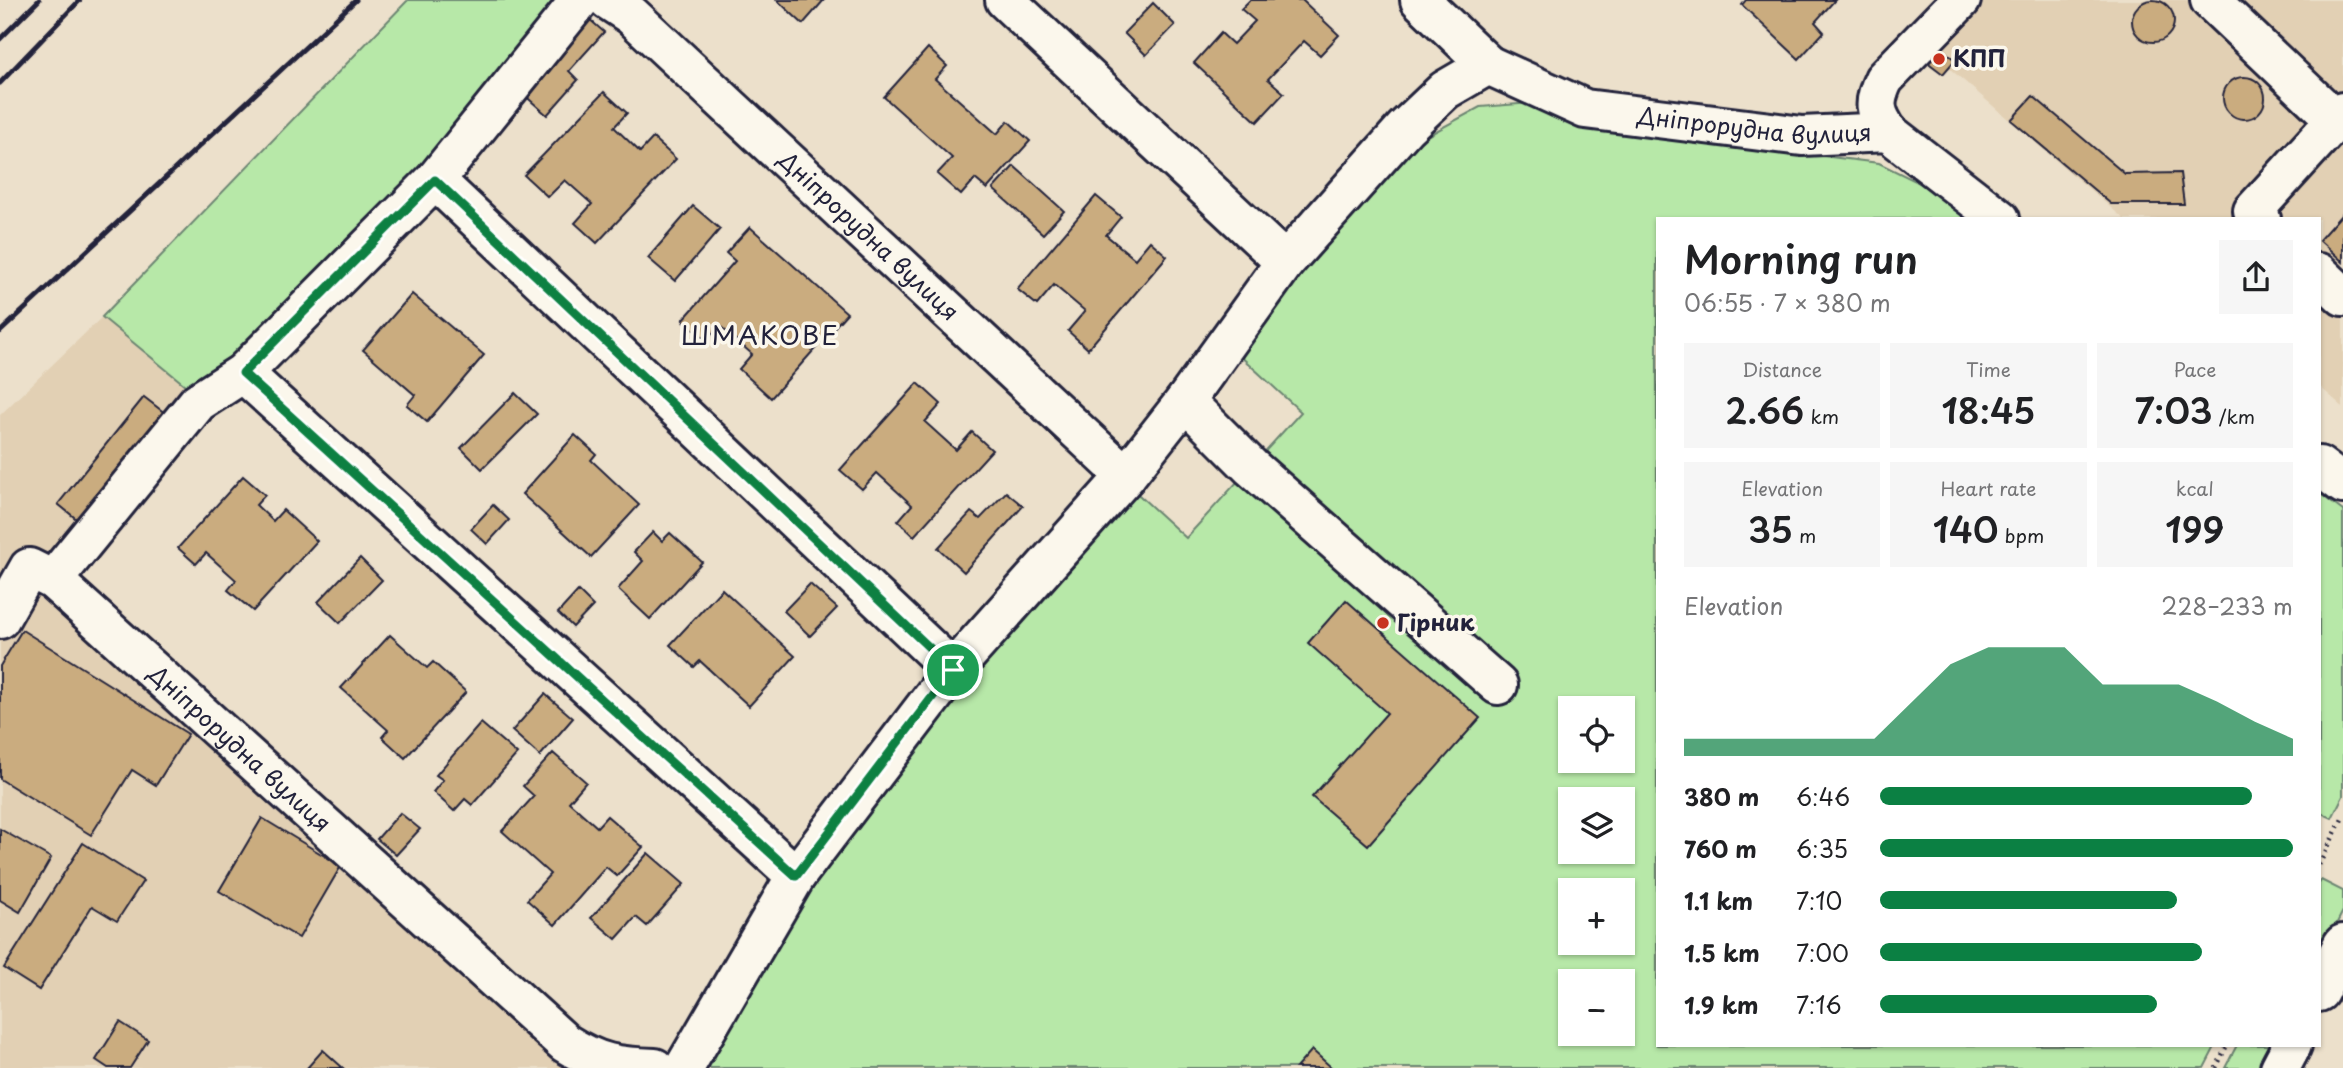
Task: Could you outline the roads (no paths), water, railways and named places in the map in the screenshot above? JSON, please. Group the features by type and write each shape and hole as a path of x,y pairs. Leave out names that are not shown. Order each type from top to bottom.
{"street":[{"path":"0,620 29,568 53,580 198,402 243,373 435,180 580,0"},
{"name":"Дніпрорудна вулиця","path":"608,0 631,15 1126,476"},
{"path":"1005,0 1285,262"},
{"name":"Дніпрорудна вулиця","path":"1420,0 1488,65 1585,109 1802,136 1888,132 1997,217"},
{"path":"1888,132 1877,115 1876,95 1884,79 1961,0"},
{"path":"2210,0 2339,116 2253,211 2259,217"},
{"path":"684,1068 796,876 953,670 1126,476 1185,401 1285,262 1405,128 1445,90 1488,65"},
{"path":"435,180 953,670"},
{"path":"2321,275 2343,296"},
{"path":"243,373 796,876"},
{"path":"1185,401 1251,467 1498,685"},
{"path":"2321,468 2343,484"},
{"name":"Дніпрорудна вулиця","path":"53,580 565,1043 584,1055 615,1066 655,1068"},
{"path":"2321,988 2343,944"},
{"path":"2280,1068 2291,1047"}],"railway":[{"path":"0,39 39,0"},
{"path":"0,83 80,0"},
{"path":"0,332 356,0"}],"place":[{"name":"КПП","path":"1939,59"},
{"name":"Гірник","path":"1383,623"}],"district":[{"name":"ШМАКОВЕ","path":"760,336"}]}
